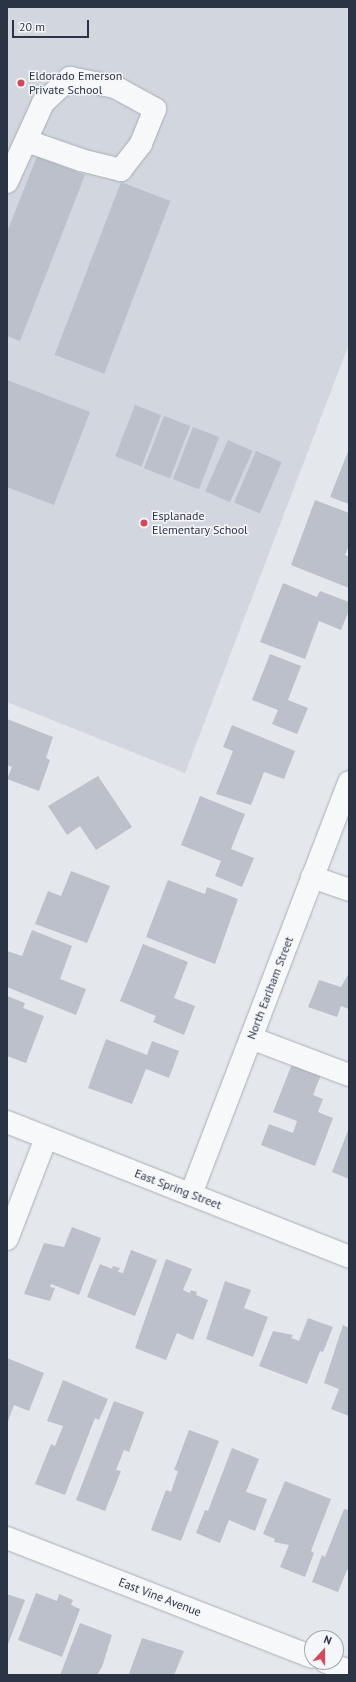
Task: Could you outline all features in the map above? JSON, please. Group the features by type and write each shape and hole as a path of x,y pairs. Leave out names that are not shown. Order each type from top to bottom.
{"street":[{"path":"7,182 27,141 43,102 70,78 115,88 155,109 141,144 121,170 81,160 27,141"},
{"name":"North Earlham Street","path":"191,1194 349,782"},
{"path":"312,877 349,890"},
{"path":"250,1038 349,1075"},
{"name":"East Spring Street","path":"7,1122 349,1257"},
{"path":"7,1239 46,1138"},
{"name":"East Vine Avenue","path":"7,1538 304,1654"}],"shaded area":[{"name":"Esplanade Elementary School","path":"7,7 349,7 349,344 185,773 7,702"}],"building":[{"path":"37,156 85,175 20,341 7,336 7,232"},
{"path":"121,182 170,201 104,374 55,355"},
{"path":"7,380 90,412 54,505 7,487"},
{"path":"135,405 161,415 141,466 115,456"},
{"path":"164,416 190,426 170,478 144,468"},
{"path":"193,427 219,437 199,489 173,479"},
{"path":"228,440 253,451 230,502 205,491"},
{"path":"349,449 349,504 330,497"},
{"path":"256,451 282,462 260,513 234,503"},
{"path":"315,500 349,513 349,545 345,555 349,557 349,588 291,565"},
{"path":"283,583 317,597 320,591 349,602 349,610 341,630 319,621 305,659 260,642"},
{"path":"270,654 301,666 288,700 308,708 297,734 272,724 278,710 252,700"},
{"path":"7,719 53,737 46,758 50,760 39,791 7,779 12,767 7,765"},
{"path":"232,725 295,751 284,779 264,772 251,805 216,794 233,751 223,747"},
{"path":"98,776 132,827 96,850 80,826 67,835 48,806"},
{"path":"200,796 245,814 231,849 254,858 242,887 215,876 221,861 181,845"},
{"path":"71,871 110,886 87,943 35,924 48,891 61,896"},
{"path":"168,880 205,894 207,887 238,899 215,964 146,937"},
{"path":"32,930 72,946 60,979 86,989 76,1015 7,987 7,951 22,956"},
{"path":"143,944 188,962 174,998 195,1006 184,1035 153,1022 156,1016 120,1001"},
{"path":"349,973 349,1009 341,1006 337,1017 308,1007 319,980 341,987"},
{"path":"7,996 25,1003 23,1008 44,1016 26,1063 7,1056"},
{"path":"106,1039 147,1055 152,1041 179,1051 169,1078 146,1069 132,1104 88,1088"},
{"path":"294,1059 323,1070 313,1095 323,1099 318,1112 333,1118 315,1166 261,1145 269,1124 293,1133 297,1121 273,1112"},
{"path":"349,1128 349,1179 332,1172"},
{"path":"72,1227 101,1238 79,1295 51,1284 50,1287 55,1288 50,1301 24,1294 44,1243 64,1247"},
{"path":"131,1250 157,1260 135,1316 87,1297 100,1264 112,1269 113,1266 120,1268 118,1272 123,1273"},
{"path":"166,1259 192,1269 183,1290 190,1293 191,1290 197,1292 196,1295 208,1300 193,1340 177,1333 166,1360 135,1348"},
{"path":"225,1281 251,1290 244,1308 268,1317 253,1357 206,1339"},
{"path":"308,1318 333,1327 323,1352 320,1351 307,1384 259,1366 273,1331 293,1335 291,1338 299,1341"},
{"path":"343,1325 349,1328 349,1416 331,1409 339,1389 324,1383"},
{"path":"7,1358 44,1373 29,1411 14,1405 7,1424"},
{"path":"63,1380 108,1399 99,1420 95,1418 65,1495 35,1484 51,1444 55,1446 63,1426 47,1421"},
{"path":"114,1401 144,1412 129,1452 124,1450 116,1470 121,1471 105,1511 76,1500"},
{"path":"189,1430 219,1441 181,1541 151,1530 166,1490 171,1492 178,1471 174,1470"},
{"path":"232,1448 259,1459 246,1492 267,1499 255,1531 229,1520 220,1543 196,1533 205,1510 208,1511"},
{"path":"285,1481 331,1499 311,1551 314,1553 305,1577 280,1567 289,1545 274,1542 275,1539 263,1534"},
{"path":"344,1509 349,1510 349,1570 347,1570 338,1592 312,1582 322,1555 325,1557"},
{"path":"36,1593 57,1601 59,1594 73,1600 71,1605 80,1609 62,1657 18,1640"},
{"path":"7,1594 25,1600 7,1647"},
{"path":"80,1623 112,1635 102,1667 97,1675 60,1675"},
{"path":"142,1638 184,1651 174,1675 129,1674"}],"place":[{"name":"Eldorado Emerson Private School","path":"21,83"},
{"name":"Esplanade Elementary School","path":"144,523"}]}
